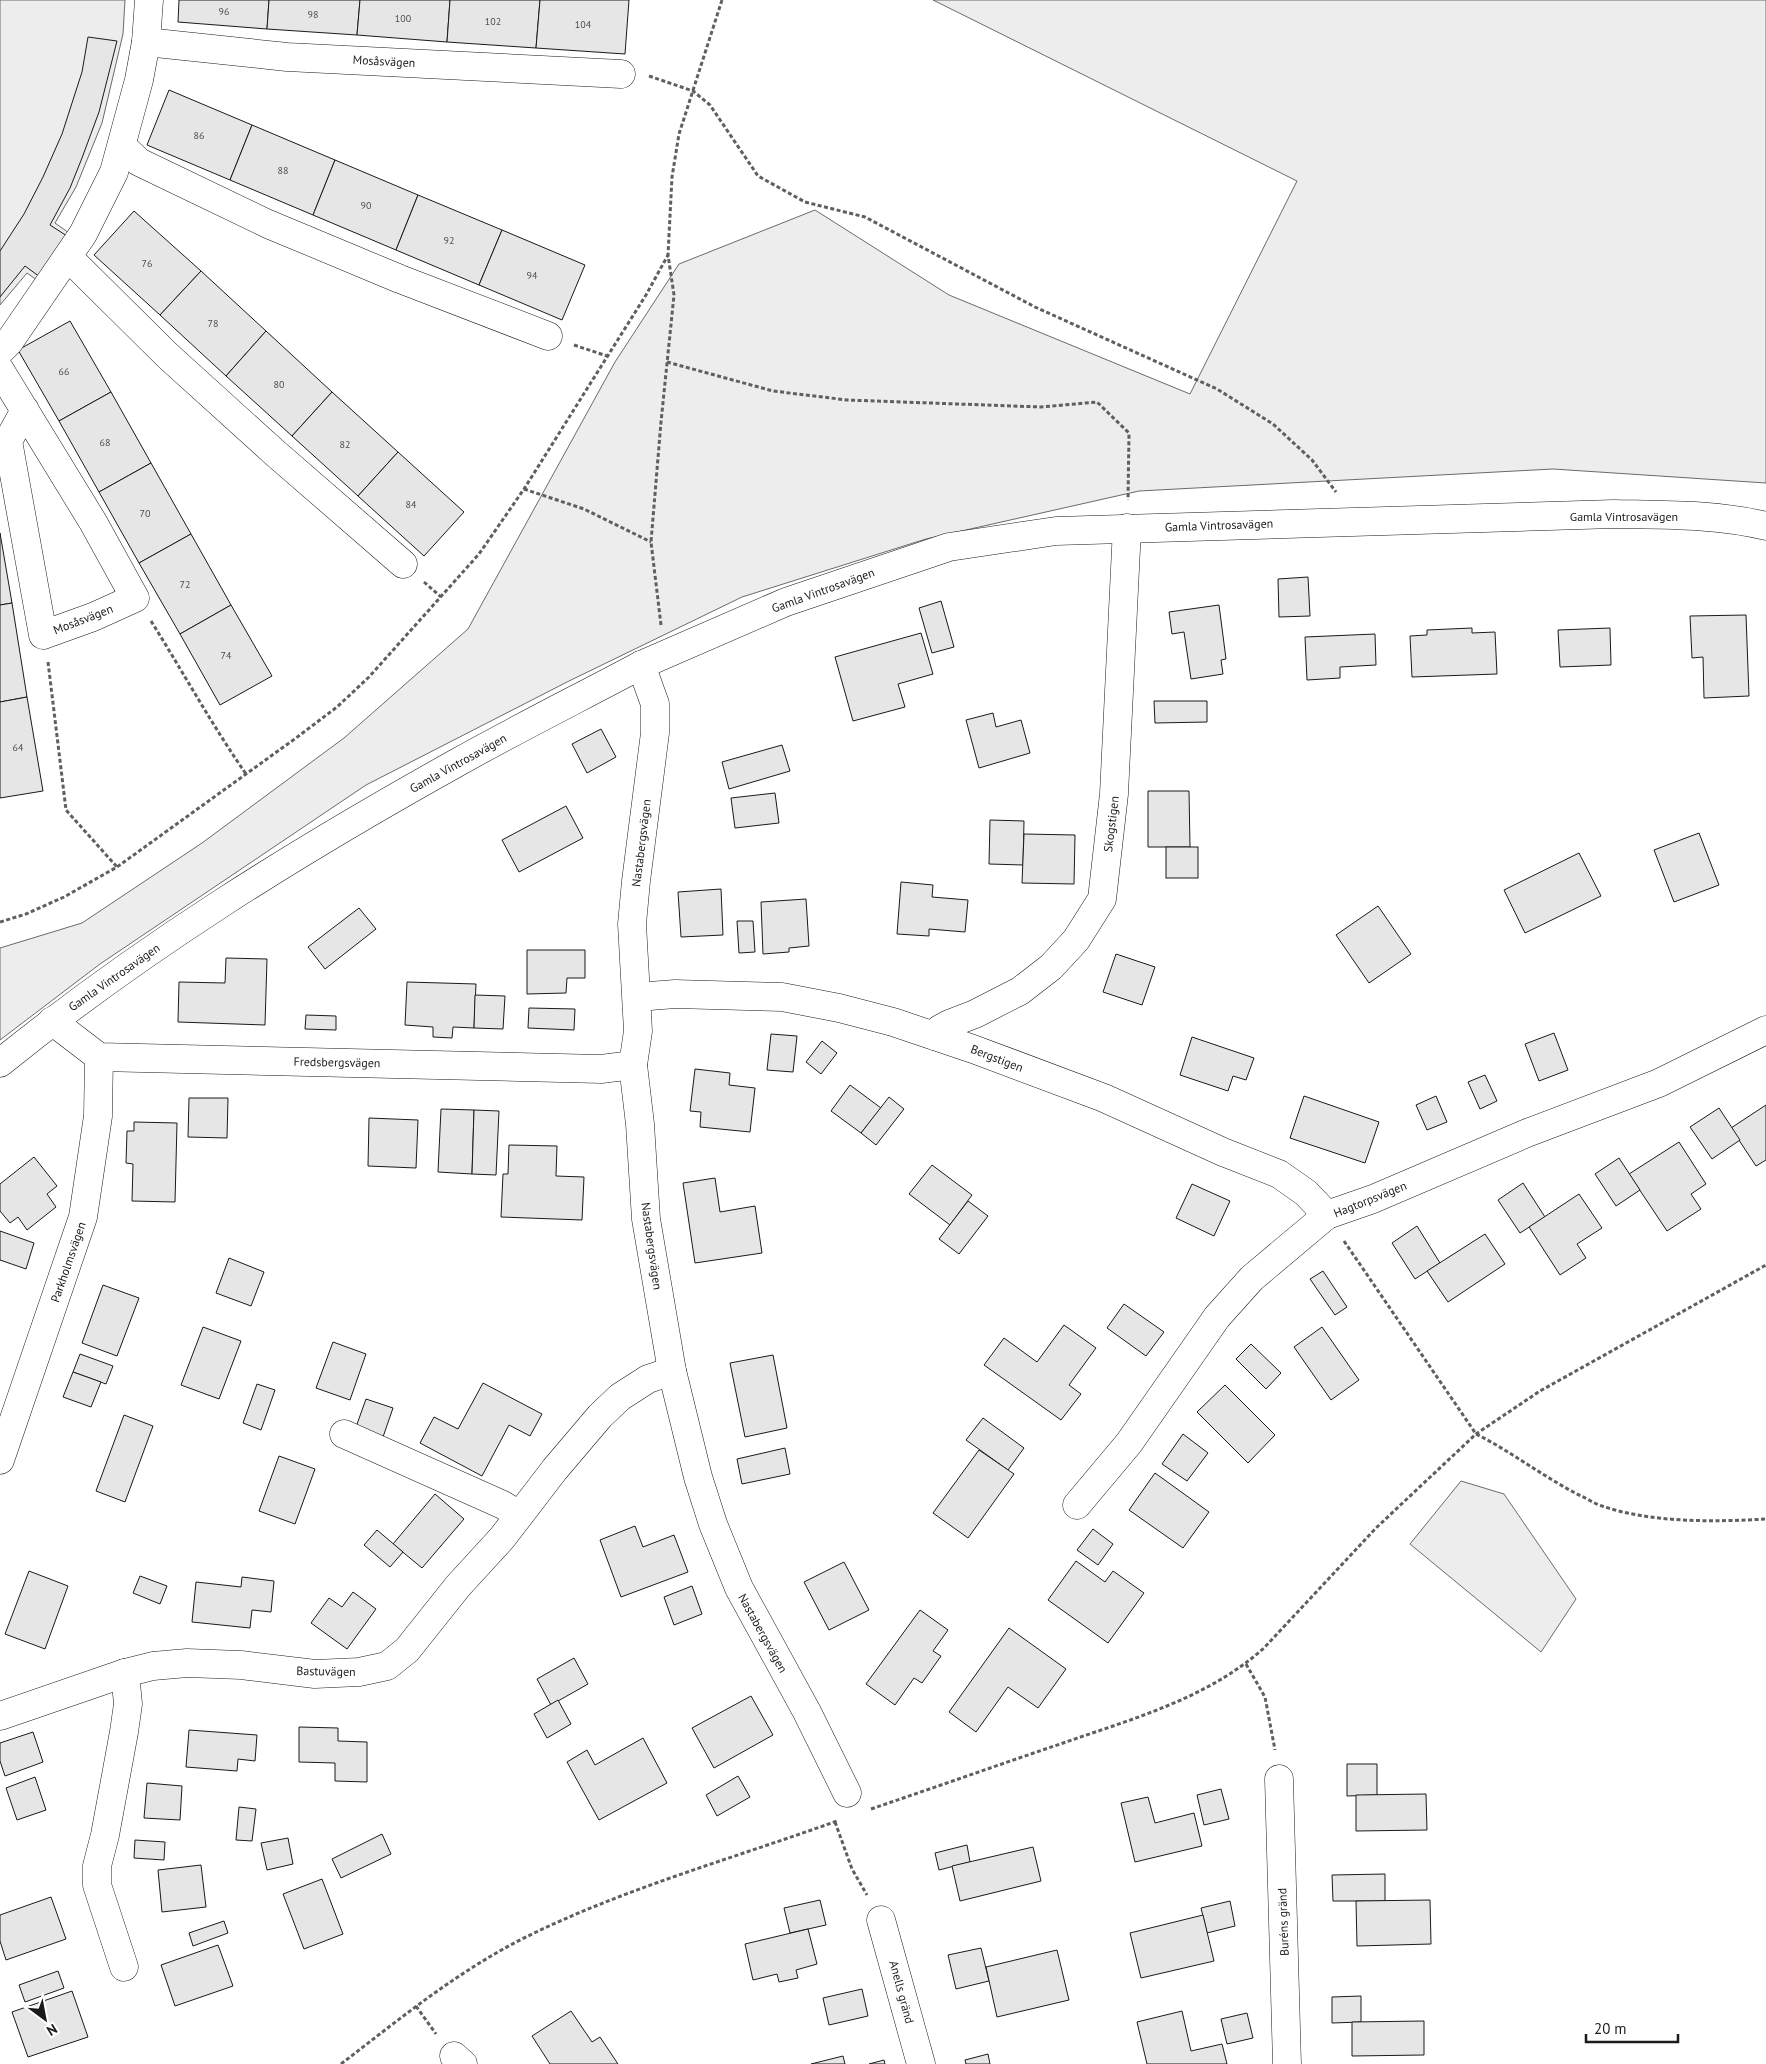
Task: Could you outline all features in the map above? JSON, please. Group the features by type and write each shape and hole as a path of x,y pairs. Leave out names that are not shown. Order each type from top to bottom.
{"street":[{"path":"0,351 9,342 83,234 114,172 139,80 146,42 150,0"},
{"name":"Mosåsvägen","path":"146,42 287,57 621,74"},
{"path":"122,146 139,162 268,224 400,279 548,336"},
{"path":"68,257 168,356 403,564"},
{"path":"0,370 93,522 136,598"},
{"name":"Mosåsvägen","path":"24,410 8,441 42,634 93,617 136,598"},
{"name":"Gamla Vintrosavägen","path":"0,1063 52,1020 226,899 461,760 653,660 786,602 949,547 1056,531 1614,514 1688,516 1747,521 1766,526"},
{"name":"Skogstigen","path":"935,1036 940,1029 949,1024 975,1014 1020,991 1051,968 1076,940 1102,899 1114,794 1127,528"},
{"name":"Nastabergsvägen","path":"653,660 655,733 632,924 638,1031 633,1065 640,1124 646,1219 672,1371 698,1477 712,1524 731,1570 763,1635 808,1712 847,1793"},
{"name":"Bergstigen","path":"637,996 675,994 782,998 839,1008 893,1022 1104,1098 1223,1152 1279,1174 1306,1194 1327,1216"},
{"path":"52,1020 99,1057"},
{"name":"Hagtorpsvägen","path":"1077,1505 1129,1443 1217,1317 1252,1278 1327,1216 1372,1199 1527,1133 1659,1083 1766,1030"},
{"name":"Fredsbergsvägen","path":"99,1057 581,1069 601,1069 633,1065"},
{"name":"Parkholmsvägen","path":"0,1460 83,1217 98,1116 99,1057"},
{"name":"Bastuvägen","path":"0,1716 125,1673 153,1666 187,1663 241,1665 315,1674 359,1672 387,1666 407,1650 458,1586 502,1538 600,1416 620,1397 648,1379 672,1371"},
{"path":"344,1434 503,1505 519,1515"},
{"path":"124,1967 97,1885 97,1866 105,1836 124,1732 128,1704 125,1673"},
{"name":"Buréns gränd","path":"1279,1779 1287,2064"},
{"name":"Anells gränd","path":"881,1920 921,2064"}],"path":[{"path":"653,660 651,542 674,295 668,255 672,177 679,134 722,0"},
{"path":"621,74 651,76 693,91 710,105 758,176 806,202 865,216 1035,307 1216,389 1273,424 1312,460 1357,522"},
{"path":"0,922 26,914 64,897 117,867 330,712 370,677 479,554 524,489 646,295 668,255"},
{"path":"667,362 773,391 847,400 1041,407 1097,402 1129,433 1127,528"},
{"path":"524,489 584,510 651,542"},
{"path":"136,598 184,674 202,707 246,774"},
{"path":"42,634 52,688 66,810 117,867"},
{"path":"1327,1216 1476,1434 1494,1443 1558,1485 1602,1506 1636,1514 1683,1520 1766,1519"},
{"path":"868,1811 1137,1717 1181,1700 1218,1682 1246,1664 1264,1648 1376,1528 1476,1434 1540,1391 1766,1265"},
{"path":"1246,1664 1265,1697 1279,1779"},
{"path":"341,2064 439,1988 526,1937 578,1913 637,1891 842,1820"},
{"path":"835,1822 852,1869 881,1920"}],"shaded area":[{"path":"0,0 125,0 123,34 102,123 76,187 55,223 72,235 41,283 27,273 0,305"},
{"path":"933,0 1766,0 1766,483 1553,469 1139,491 926,539 742,597 569,681 366,785 100,964 0,1040 0,948 82,923 202,843 344,738 468,629 615,362 679,264 815,210 949,295 1190,394 1297,181"},
{"path":"1461,1481 1504,1494 1576,1599 1541,1652 1410,1544"}],"building":[{"path":"179,0 269,0 267,29 178,22"},
{"path":"269,0 360,0 357,35 267,29"},
{"path":"360,0 450,0 447,42 357,35"},
{"path":"450,0 540,0 536,48 447,42"},
{"path":"540,0 629,0 625,54 536,48"},
{"path":"88,37 117,41 99,112 70,188 50,225 67,236 40,277 25,266 0,297 0,251 24,214 62,134 82,72"},
{"path":"169,90 252,125 230,180 147,145"},
{"path":"252,125 335,160 313,215 230,180"},
{"path":"335,160 418,195 396,250 313,215"},
{"path":"418,195 502,230 479,285 396,250"},
{"path":"134,211 201,271 160,315 94,255"},
{"path":"502,230 585,265 562,320 479,285"},
{"path":"201,271 266,331 226,376 160,315"},
{"path":"70,321 111,392 59,421 18,350"},
{"path":"266,331 332,392 292,436 226,376"},
{"path":"111,392 151,463 99,492 59,421"},
{"path":"332,392 398,452 358,496 292,436"},
{"path":"398,452 464,512 424,556 358,496"},
{"path":"151,463 191,534 139,563 99,492"},
{"path":"0,533 12,603 0,605"},
{"path":"191,534 231,605 180,634 139,563"},
{"path":"1308,577 1310,616 1279,617 1278,579"},
{"path":"941,601 954,647 932,653 919,608"},
{"path":"12,603 27,697 0,702 0,605"},
{"path":"231,605 272,676 220,705 180,634"},
{"path":"1219,605 1226,659 1221,660 1223,674 1191,679 1184,632 1172,634 1169,612"},
{"path":"1746,615 1749,696 1704,698 1703,657 1692,658 1690,616"},
{"path":"1472,628 1472,633 1495,632 1497,674 1412,677 1410,636 1427,635 1427,630"},
{"path":"1610,628 1611,665 1560,667 1558,630"},
{"path":"921,633 933,674 898,684 905,707 853,721 835,657"},
{"path":"1375,634 1376,665 1340,667 1340,678 1307,680 1305,637"},
{"path":"27,697 43,791 0,798 0,702"},
{"path":"1154,701 1207,701 1207,722 1155,723"},
{"path":"993,713 996,727 1021,720 1030,753 979,768 966,720"},
{"path":"601,729 616,757 587,773 572,744"},
{"path":"782,745 790,771 729,789 722,762"},
{"path":"1148,791 1189,791 1190,847 1148,847"},
{"path":"775,793 779,823 735,828 731,798"},
{"path":"566,806 583,838 519,872 502,840"},
{"path":"990,820 1024,821 1023,865 989,864"},
{"path":"1699,833 1719,885 1674,902 1654,850"},
{"path":"1024,834 1075,835 1074,884 1022,883"},
{"path":"1166,847 1198,847 1198,878 1166,878"},
{"path":"1579,853 1601,896 1525,933 1504,890"},
{"path":"901,882 933,885 932,897 968,900 965,932 929,929 929,936 897,934"},
{"path":"721,889 723,935 681,937 678,892"},
{"path":"806,899 809,946 789,948 789,952 763,954 761,902"},
{"path":"1378,906 1411,954 1369,983 1336,935"},
{"path":"359,908 376,929 325,969 308,947"},
{"path":"737,921 753,921 755,952 739,953"},
{"path":"527,950 585,950 585,978 567,978 566,993 527,994"},
{"path":"1116,954 1155,967 1142,1005 1103,992"},
{"path":"226,958 267,959 265,1025 178,1022 179,982 225,983"},
{"path":"407,982 476,984 474,1028 453,1027 452,1038 433,1037 433,1027 405,1025"},
{"path":"475,995 505,996 503,1029 474,1028"},
{"path":"529,1008 575,1009 574,1030 528,1028"},
{"path":"306,1015 336,1016 336,1030 305,1029"},
{"path":"1554,1033 1568,1070 1539,1081 1525,1044"},
{"path":"771,1034 797,1036 793,1072 767,1070"},
{"path":"1192,1037 1254,1058 1246,1080 1233,1076 1228,1091 1180,1075"},
{"path":"822,1041 837,1053 821,1074 806,1062"},
{"path":"695,1069 730,1073 729,1085 755,1088 750,1132 700,1127 701,1112 690,1111"},
{"path":"1485,1075 1497,1101 1480,1109 1468,1082"},
{"path":"850,1085 881,1108 861,1133 831,1111"},
{"path":"1304,1096 1379,1122 1365,1163 1290,1138"},
{"path":"1436,1096 1447,1122 1427,1130 1416,1105"},
{"path":"889,1097 904,1109 876,1145 861,1133"},
{"path":"189,1098 228,1098 227,1138 188,1137"},
{"path":"1766,1105 1766,1160 1756,1166 1731,1128"},
{"path":"1719,1108 1740,1140 1712,1159 1690,1127"},
{"path":"441,1109 474,1110 472,1174 438,1172"},
{"path":"474,1110 499,1111 496,1175 472,1174"},
{"path":"369,1118 418,1120 416,1168 368,1166"},
{"path":"134,1122 177,1123 175,1202 132,1201 133,1164 126,1163 127,1131 134,1131"},
{"path":"1679,1142 1706,1184 1691,1194 1701,1209 1667,1231 1629,1174"},
{"path":"509,1145 557,1146 556,1176 584,1177 582,1220 501,1217 503,1174 508,1174"},
{"path":"34,1157 57,1186 47,1194 56,1207 27,1230 18,1217 10,1223 0,1211 0,1184"},
{"path":"1619,1158 1640,1190 1616,1206 1595,1174"},
{"path":"932,1165 972,1195 950,1225 909,1194"},
{"path":"715,1178 720,1212 755,1206 762,1253 695,1263 683,1183"},
{"path":"1523,1183 1545,1217 1520,1233 1498,1200"},
{"path":"1192,1184 1230,1201 1214,1236 1176,1218"},
{"path":"1579,1194 1602,1228 1577,1244 1586,1258 1560,1275 1529,1227"},
{"path":"968,1201 988,1216 959,1254 939,1239"},
{"path":"1417,1226 1440,1263 1415,1279 1392,1243"},
{"path":"0,1231 34,1243 26,1269 0,1260"},
{"path":"1485,1234 1505,1264 1448,1302 1427,1271"},
{"path":"229,1258 264,1272 251,1306 216,1293"},
{"path":"1323,1271 1347,1307 1335,1315 1310,1279"},
{"path":"103,1285 139,1298 117,1356 82,1343"},
{"path":"1124,1304 1164,1332 1146,1356 1107,1328"},
{"path":"1064,1325 1096,1348 1069,1385 1081,1394 1061,1420 984,1365 1004,1338 1037,1362"},
{"path":"203,1327 241,1341 219,1399 181,1385"},
{"path":"1322,1327 1359,1380 1331,1400 1294,1347"},
{"path":"333,1342 366,1354 350,1400 316,1388"},
{"path":"1251,1344 1281,1373 1266,1389 1236,1359"},
{"path":"80,1354 113,1366 106,1384 73,1372"},
{"path":"773,1355 787,1428 745,1437 730,1363"},
{"path":"73,1372 101,1382 91,1407 63,1397"},
{"path":"483,1383 542,1414 530,1436 509,1425 482,1476 420,1443 434,1417 458,1429"},
{"path":"257,1384 275,1390 261,1430 243,1423"},
{"path":"1225,1385 1275,1435 1248,1463 1197,1412"},
{"path":"366,1399 393,1408 383,1437 356,1427"},
{"path":"124,1415 153,1426 125,1502 96,1491"},
{"path":"983,1418 1024,1448 1008,1470 966,1440"},
{"path":"1183,1434 1208,1453 1187,1481 1162,1464"},
{"path":"785,1448 790,1474 742,1484 737,1459"},
{"path":"979,1450 1014,1474 968,1538 933,1513"},
{"path":"279,1456 315,1469 295,1524 259,1511"},
{"path":"1155,1473 1209,1512 1183,1548 1129,1510"},
{"path":"435,1494 464,1519 422,1568 393,1544"},
{"path":"635,1526 643,1547 674,1535 688,1572 621,1597 600,1540"},
{"path":"1093,1529 1113,1544 1098,1565 1077,1550"},
{"path":"377,1530 403,1552 390,1567 364,1545"},
{"path":"1076,1561 1105,1582 1113,1571 1144,1593 1108,1643 1048,1600"},
{"path":"844,1562 869,1610 829,1630 804,1582"},
{"path":"29,1571 68,1586 45,1649 5,1634"},
{"path":"140,1576 167,1586 160,1604 133,1593"},
{"path":"242,1577 274,1581 271,1612 252,1610 250,1628 192,1622 196,1582 241,1587"},
{"path":"692,1586 702,1614 674,1625 664,1597"},
{"path":"353,1592 376,1609 347,1649 311,1623 329,1598 342,1607"},
{"path":"920,1610 948,1630 933,1651 941,1656 922,1683 914,1678 895,1705 866,1684"},
{"path":"1009,1628 1066,1669 1038,1708 1008,1687 976,1732 949,1712"},
{"path":"574,1658 588,1684 551,1705 537,1679"},
{"path":"751,1696 773,1735 714,1768 692,1728"},
{"path":"558,1700 571,1724 547,1738 534,1714"},
{"path":"299,1727 338,1728 338,1741 367,1742 367,1782 335,1781 335,1763 299,1762"},
{"path":"189,1730 257,1735 255,1761 238,1759 237,1771 186,1767"},
{"path":"33,1732 43,1762 5,1776 0,1761 0,1743"},
{"path":"643,1738 667,1783 599,1820 567,1762 587,1750 595,1765"},
{"path":"1347,1764 1377,1764 1377,1795 1347,1796"},
{"path":"738,1776 750,1797 717,1816 706,1795"},
{"path":"35,1777 46,1810 17,1820 6,1788"},
{"path":"147,1783 182,1786 180,1820 144,1818"},
{"path":"1221,1789 1229,1819 1204,1825 1197,1795"},
{"path":"1426,1794 1427,1830 1356,1831 1356,1795"},
{"path":"1148,1797 1155,1823 1194,1813 1202,1846 1135,1862 1121,1803"},
{"path":"239,1807 256,1809 252,1841 236,1840"},
{"path":"382,1834 391,1854 341,1878 332,1859"},
{"path":"288,1838 293,1864 267,1870 261,1843"},
{"path":"135,1840 165,1842 164,1860 134,1858"},
{"path":"967,1845 970,1862 939,1870 935,1853"},
{"path":"1033,1847 1041,1881 960,1901 952,1866"},
{"path":"201,1865 206,1907 162,1912 158,1870"},
{"path":"1385,1874 1385,1901 1333,1901 1332,1875"},
{"path":"322,1879 343,1934 304,1949 283,1894"},
{"path":"51,1897 66,1939 6,1960 0,1941 0,1915"},
{"path":"820,1900 826,1925 790,1933 784,1908"},
{"path":"1430,1900 1431,1944 1357,1946 1356,1901"},
{"path":"1230,1901 1235,1926 1207,1933 1201,1908"},
{"path":"1203,1915 1214,1961 1141,1978 1130,1933"},
{"path":"224,1921 228,1933 193,1946 189,1933"},
{"path":"808,1929 817,1964 796,1970 798,1978 779,1982 777,1974 753,1980 745,1944"},
{"path":"218,1945 233,1986 175,2006 161,1965"},
{"path":"981,1948 989,1981 956,1989 948,1955"},
{"path":"1057,1950 1069,2000 997,2017 986,1967"},
{"path":"58,1971 64,1988 25,2002 19,1985"},
{"path":"862,1989 868,2016 829,2025 823,1998"},
{"path":"72,1991 88,2037 28,2057 12,2012"},
{"path":"1361,1996 1361,2022 1332,2023 1332,1997"},
{"path":"571,2011 592,2042 600,2037 618,2064 550,2064 532,2036"},
{"path":"1182,2011 1191,2051 1222,2044 1227,2064 1147,2064 1137,2022"},
{"path":"1247,2013 1253,2038 1227,2044 1221,2019"},
{"path":"1424,2021 1424,2055 1352,2056 1352,2022"},
{"path":"988,2054 990,2064 966,2064 965,2060"},
{"path":"843,2056 845,2064 811,2064"},
{"path":"884,2060 885,2064 869,2064"}]}
